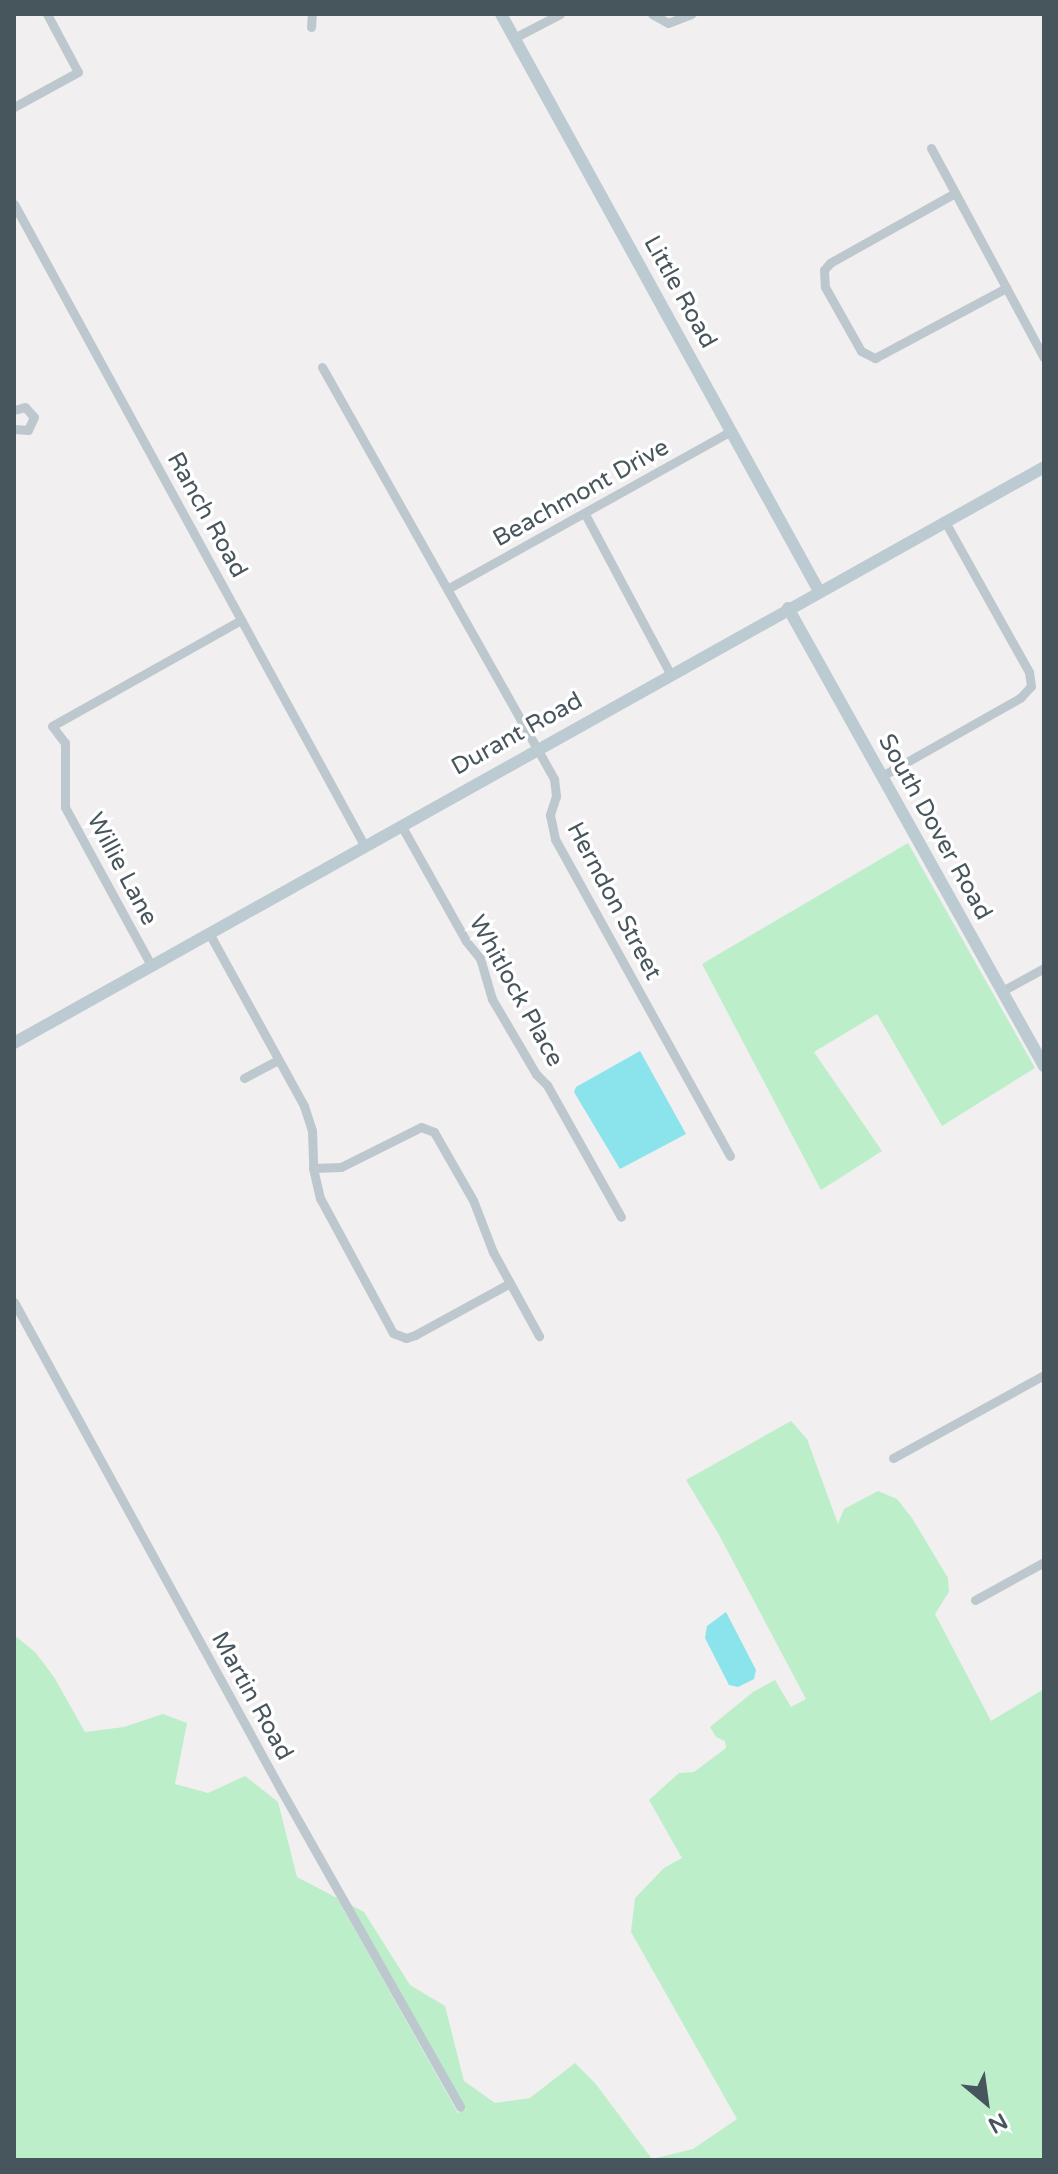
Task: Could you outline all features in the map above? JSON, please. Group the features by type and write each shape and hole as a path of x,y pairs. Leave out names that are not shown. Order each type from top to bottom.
{"street":[{"path":"14,107 78,72 47,14"},
{"path":"311,27 312,14"},
{"name":"Little Road","path":"501,14 819,591"},
{"path":"514,38 560,14"},
{"path":"652,14 668,23 691,14"},
{"path":"931,148 1044,358"},
{"path":"955,193 830,263 824,270 825,287 861,351 875,358 1006,288"},
{"name":"Ranch Road","path":"14,204 364,845"},
{"name":"Herndon Street","path":"322,367 554,779 556,796 550,815 555,839 730,1156"},
{"path":"14,429 28,430 34,417 25,407 15,408"},
{"name":"Beachmont Drive","path":"449,588 731,431"},
{"name":"Durant Road","path":"14,1043 670,673 1044,467"},
{"path":"585,514 670,673"},
{"path":"882,776 1020,698 1031,686 1029,672 945,522"},
{"name":"South Dover Road","path":"788,608 1044,1066"},
{"name":"Willie Lane","path":"151,965 65,807 65,743 52,726 241,620"},
{"name":"Whitlock Place","path":"401,825 466,941 480,958 492,999 536,1074 547,1085 621,1217"},
{"path":"209,933 308,1117 313,1168 320,1198 389,1327 398,1336 415,1335 510,1283"},
{"path":"1002,991 1044,968"},
{"path":"244,1078 278,1060"},
{"path":"313,1168 341,1167 421,1127 434,1132 473,1200 493,1252 539,1336"},
{"name":"Martin Road","path":"14,1302 276,1780 460,2107"},
{"path":"893,1458 1044,1375"},
{"path":"975,1600 1044,1562"}],"green space":[{"path":"908,843 1035,1068 942,1126 877,1014 814,1052 882,1151 821,1190 702,964"},
{"path":"791,1421 807,1439 838,1524 844,1509 878,1491 897,1499 912,1518 948,1578 949,1592 935,1614 991,1721 1044,1689 1044,2160 14,2160 14,1635 35,1652 54,1677 85,1732 124,1727 163,1714 187,1723 175,1784 208,1793 245,1776 278,1802 297,1877 337,1898 458,2113 466,2109 351,1905 364,1912 410,1985 445,2006 464,2081 495,2103 530,2098 575,2063 595,2083 652,2159 693,2149 737,2119 631,1932 635,1898 664,1868 682,1858 649,1800 679,1773 694,1772 726,1748 725,1741 716,1737 710,1727 753,1692 775,1680 791,1707 806,1699 718,1533 686,1480"}],"water":[{"path":"640,1051 686,1134 620,1169 574,1092 576,1087"},
{"path":"726,1612 756,1670 754,1679 738,1687 729,1685 705,1638 707,1626"}]}
